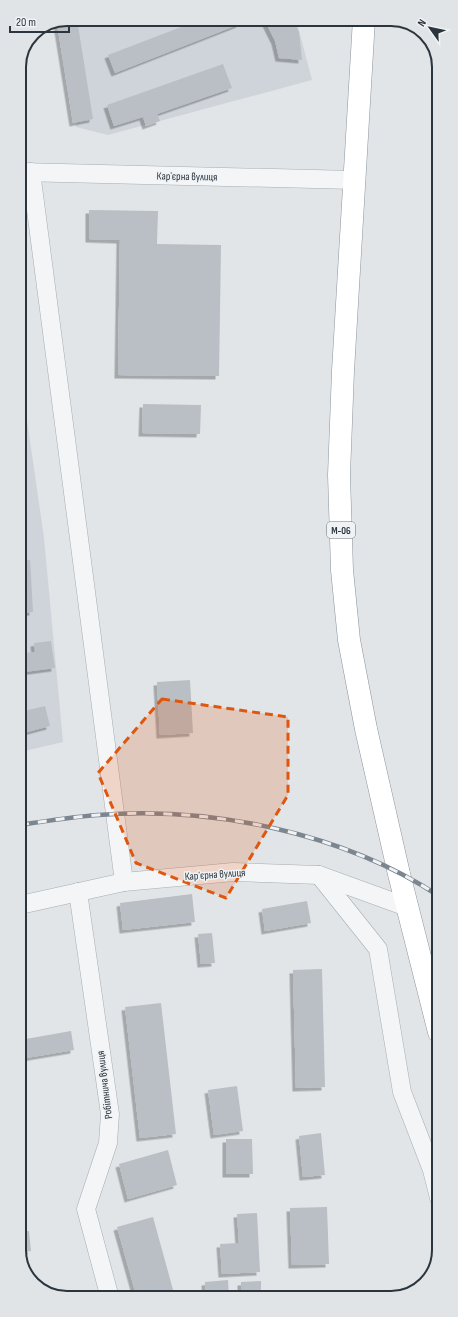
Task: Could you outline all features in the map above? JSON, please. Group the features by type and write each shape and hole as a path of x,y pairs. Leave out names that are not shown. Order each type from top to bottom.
{"highway":[{"name":"М-06","path":"364,26 343,371 339,475 342,570 349,640 366,729 407,907 432,1005"}],"street":[{"name":"Карʼєрна вулиця","path":"26,172 354,180"},
{"path":"26,179 124,882"},
{"name":"Карʼєрна вулиця","path":"26,904 124,882 233,872 319,875 407,907"},
{"path":"319,875 378,949 402,1092 432,1170"},
{"name":"Робітнича вулиця","path":"78,892 110,1114 108,1143 86,1209 108,1291"}],"highlighted area":[{"path":"162,699 288,717 288,795 226,898 136,863 98,773"}],"shaded area":[{"path":"298,26 312,80 108,135 76,127 60,27"},
{"path":"26,413 44,538 63,742 26,751"}],"building":[{"path":"67,26 78,26 93,119 73,123 58,27"},
{"path":"184,26 235,26 115,73 108,55"},
{"path":"268,26 296,26 299,32 302,60 279,58 275,41"},
{"path":"223,64 232,88 157,114 160,121 146,126 143,117 114,126 107,105"},
{"path":"89,210 158,211 157,244 221,245 219,376 118,375 120,240 89,239"},
{"path":"143,404 201,405 200,434 142,433"},
{"path":"26,560 30,560 33,612 26,613"},
{"path":"51,641 55,668 26,672 26,653 35,652 34,643"},
{"path":"190,680 193,733 160,735 157,682"},
{"path":"45,706 50,726 26,732 26,711"},
{"path":"192,894 195,922 123,930 120,903"},
{"path":"307,901 311,923 265,931 262,909"},
{"path":"212,933 215,963 201,964 198,934"},
{"path":"322,969 325,1087 296,1088 293,970"},
{"path":"161,1003 176,1134 140,1138 125,1007"},
{"path":"71,1031 74,1050 26,1058 26,1039"},
{"path":"237,1086 243,1131 214,1135 208,1090"},
{"path":"321,1133 325,1175 303,1177 299,1136"},
{"path":"226,1139 252,1139 253,1174 226,1174"},
{"path":"168,1150 177,1185 128,1199 119,1164"},
{"path":"327,1207 329,1264 292,1265 290,1208"},
{"path":"257,1213 260,1272 222,1274 220,1244 239,1243 237,1214"},
{"path":"153,1217 173,1291 135,1291 117,1227"},
{"path":"26,1231 29,1231 31,1251 26,1252"},
{"path":"228,1280 229,1291 206,1291 205,1282"},
{"path":"261,1281 261,1291 241,1291 241,1282"}],"railway":[{"path":"26,824 98,815 141,813 186,815 231,820 275,828 319,840 361,856 401,874 432,892"}]}
